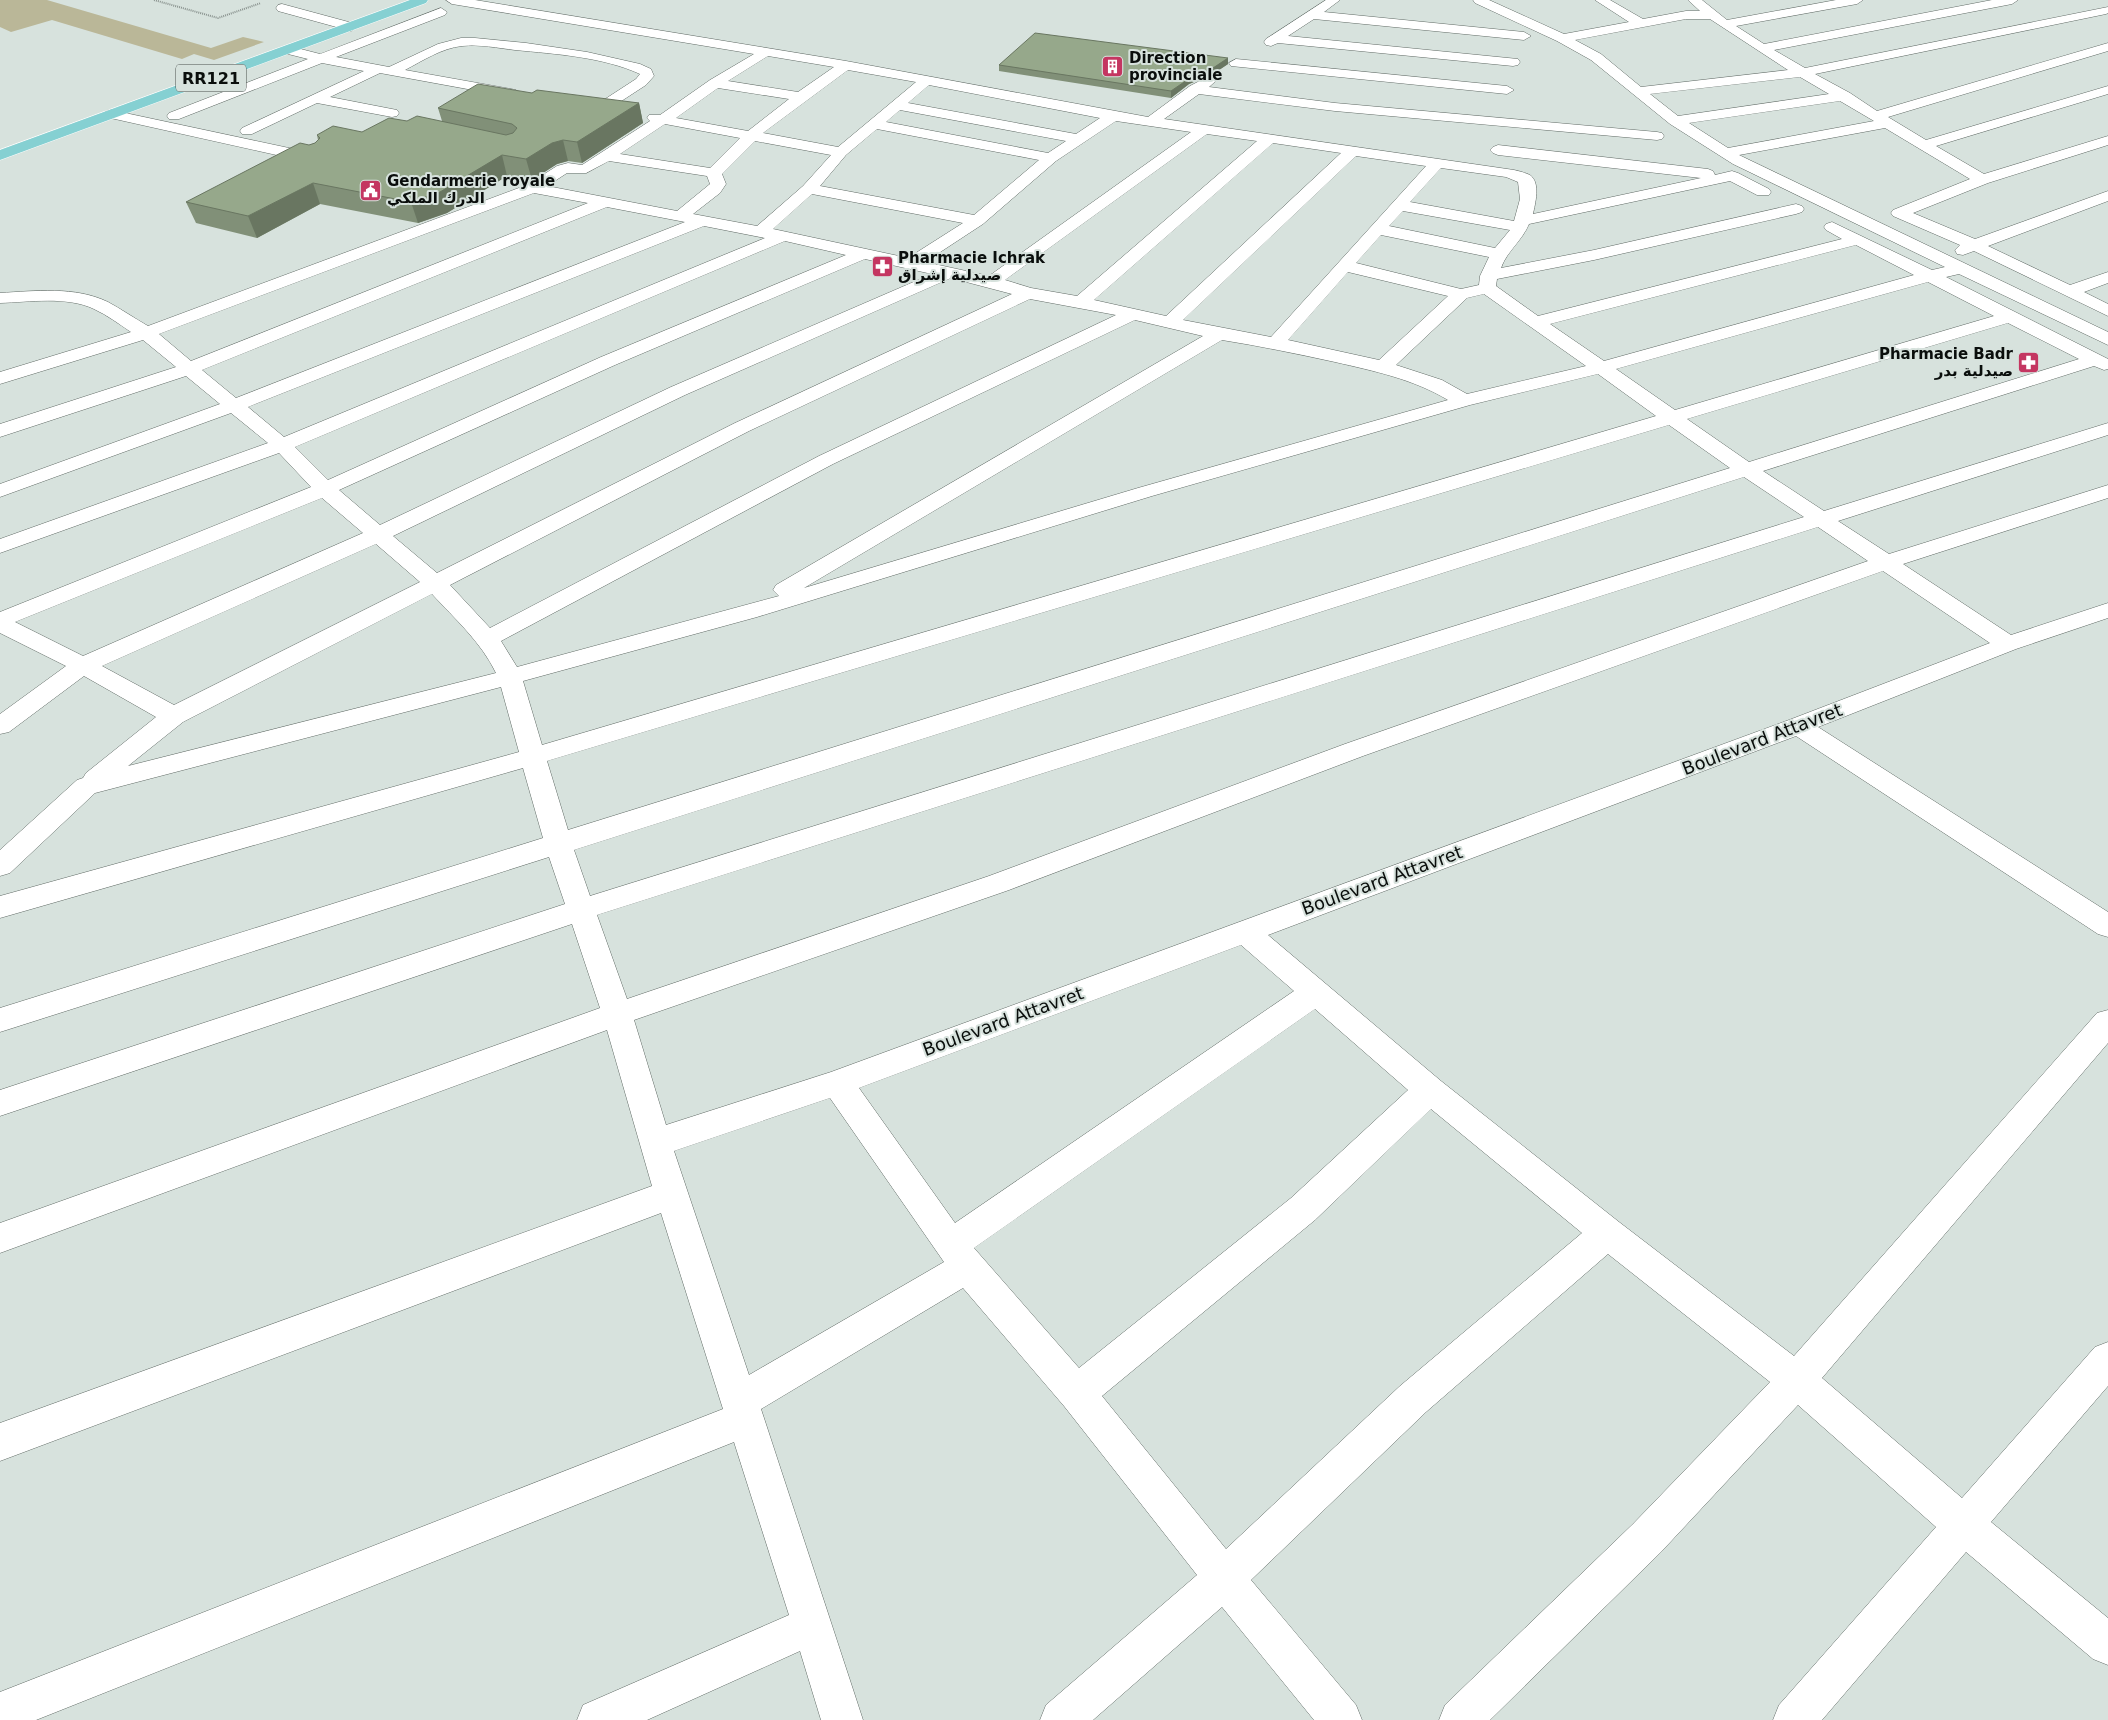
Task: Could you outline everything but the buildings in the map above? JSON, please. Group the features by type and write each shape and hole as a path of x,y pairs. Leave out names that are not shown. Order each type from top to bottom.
{"main road":[{"name":"RR121","path":"0,155 422,0"}],"street":[{"path":"452,0 927,80 1113,116 1203,130 1496,169 1518,176 1527,182 1528,192 1521,224 1499,254 1488,282"},
{"path":"1151,121 1195,89 1334,0"},
{"path":"1479,0 1529,31"},
{"path":"1601,0 1640,23"},
{"path":"1724,24 1857,0"},
{"path":"1762,48 2012,0"},
{"path":"2079,0 2107,10"},
{"path":"1664,4 1686,15"},
{"path":"1562,38 1686,15 1703,4 1724,24 1762,48 1845,96 1982,180"},
{"path":"282,8 351,27"},
{"path":"1639,91 1804,72 1920,51 2107,10"},
{"path":"174,116 441,12"},
{"path":"1312,15 1529,31 1562,38 1596,57 1675,121 1726,153 1868,224 1944,268 2009,317 2101,363"},
{"path":"1496,169 1501,122 1513,62 1529,31"},
{"path":"1276,38 1513,62"},
{"path":"247,131 317,98 384,71 450,45 469,42 564,53 633,66 646,72 647,76 641,82 601,108"},
{"path":"1726,153 1882,119 2108,47"},
{"path":"289,50 322,59 384,71 529,96"},
{"path":"0,378 146,333 532,188 562,169 583,170 664,119 715,83 766,52"},
{"path":"2085,54 2108,62"},
{"path":"714,173 752,135 801,97 846,66"},
{"path":"1228,68 1508,90"},
{"path":"760,232 809,189 841,152 927,80"},
{"path":"715,83 801,97"},
{"path":"1195,89 1335,107 1657,136"},
{"path":"476,100 492,90"},
{"path":"1924,145 2108,90"},
{"path":"1675,121 1845,96"},
{"path":"317,98 392,113"},
{"path":"583,105 619,112"},
{"path":"896,105 1078,139"},
{"path":"132,106 289,140"},
{"path":"111,114 317,159"},
{"path":"637,115 841,152"},
{"path":"910,264 977,221 1051,158 1113,116"},
{"path":"874,124 1051,158"},
{"path":"992,282 1203,130"},
{"path":"1081,302 1269,139"},
{"path":"1868,224 1982,180 2108,140"},
{"path":"1171,322 1353,150"},
{"path":"1498,150 1732,176 1857,240 1944,268 2108,339"},
{"path":"606,156 714,173"},
{"path":"1275,343 1438,162"},
{"path":"1399,205 1521,224 1732,176 1761,172"},
{"path":"679,217 714,190 718,184 714,173"},
{"path":"532,188 783,236 992,282 1028,293 1081,302 1219,334 1275,343 1383,366 1435,384 1464,402"},
{"path":"809,189 977,221"},
{"path":"86,786 510,677 749,612 1136,495 1464,402 1600,368 1944,268 1974,245 2108,196"},
{"path":"0,432 188,369 603,203"},
{"path":"1383,366 1462,294 1488,282 1594,255 1796,209"},
{"path":"1899,213 1974,245 2108,310"},
{"path":"0,490 235,404 702,221"},
{"path":"1377,230 1499,254"},
{"path":"0,546 282,445 783,236"},
{"path":"1535,322 1857,240"},
{"path":"0,622 325,489 608,361 862,254"},
{"path":"1345,266 1462,294"},
{"path":"0,726 83,665 377,535 678,391 948,273"},
{"path":"2071,291 2108,277"},
{"path":"1488,282 1535,322 1600,368 1884,563 2008,644"},
{"path":"0,866 86,786 174,716 742,427 1028,293"},
{"path":"0,298 41,296 79,298 100,305 146,333 188,369 235,404 282,445 325,489 436,584 488,638 498,654 510,677 558,843 617,1014 671,1194 813,1625 842,1720"},
{"path":"488,638 826,460 1133,314"},
{"path":"0,907 532,757 2009,317"},
{"path":"749,612 907,516 1219,334"},
{"path":"0,1020 1747,470 2101,363"},
{"path":"0,1103 580,910 2108,429"},
{"path":"0,1238 617,1014 999,883 1354,750 1884,563 2108,492"},
{"name":"Boulevard Attavret","path":"655,1143 836,1083 1798,726 2008,644 2108,610"},
{"path":"0,622 83,665 174,716"},
{"path":"1798,726 2108,926"},
{"path":"1244,931 1430,1090 1607,1233 1797,1380 1963,1524 2108,1644"},
{"path":"0,1713 742,1411 959,1256 1316,992"},
{"path":"1460,1720 1647,1538 1797,1380 2108,1022"},
{"path":"836,1083 959,1256 1077,1393 1224,1578 1341,1720"},
{"path":"1077,1393 1303,1209 1430,1090"},
{"path":"0,1442 671,1194"},
{"path":"1061,1720 1224,1578 1413,1399 1607,1233"},
{"path":"1794,1720 2108,1360"},
{"path":"598,1720 813,1625"}],"path":[{"path":"154,0 218,18 262,3"}],"shaded area":[{"path":"0,0 47,0 211,48 243,37 264,42 214,60 194,54 182,59 52,20 11,32 0,27"}],"place":[{"name":"Direction provinciale","path":"1113,67"},
{"name":"Gendarmerie royale الدرك الملكي","path":"371,190"},
{"name":"Pharmacie Ichrak صيدلية إشراق","path":"882,267"},
{"name":"Pharmacie Badr صيدلية بدر","path":"2029,363"}]}
